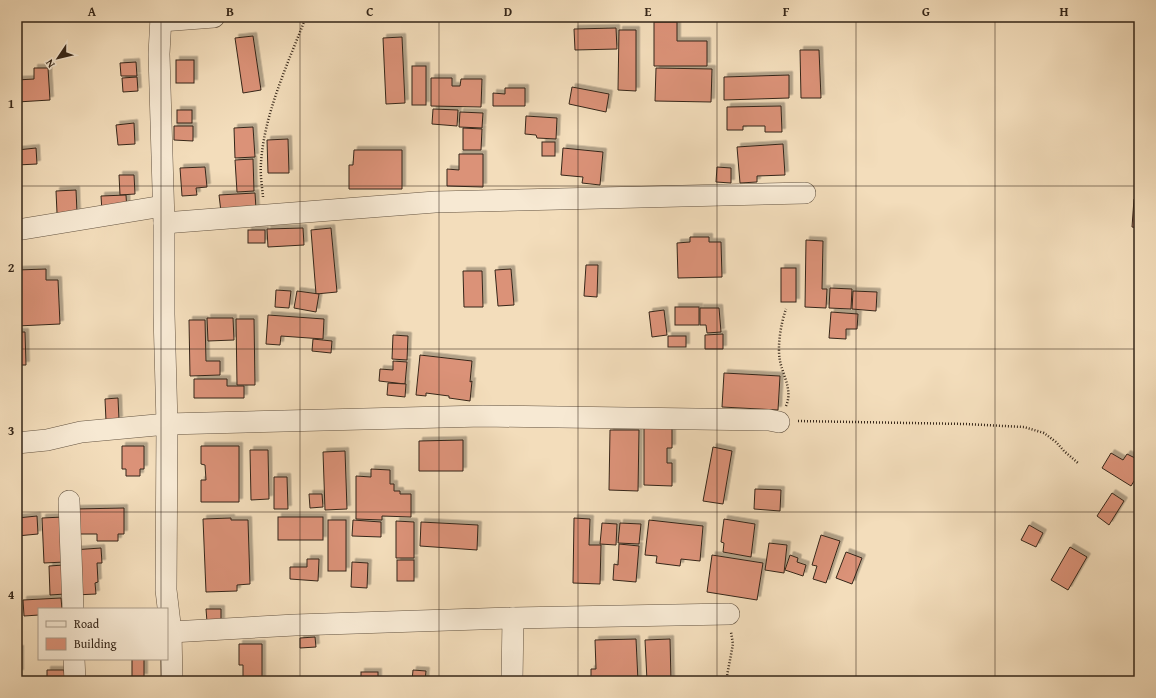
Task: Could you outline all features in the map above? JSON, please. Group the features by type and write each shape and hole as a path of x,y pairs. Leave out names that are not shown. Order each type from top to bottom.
{"street":[{"path":"172,681 171,632 166,590 167,424 164,314 164,214 159,54 161,19 214,17"},
{"path":"17,230 164,214 264,215 435,202 805,193"},
{"path":"17,443 47,440 81,432 167,424 483,416 769,420 779,422"},
{"path":"69,501 73,608"},
{"path":"171,632 513,618 729,614"},
{"path":"512,681 513,618"},
{"path":"74,660 75,681"}],"path":[{"path":"264,215 261,164 267,123 283,75 306,17"},
{"path":"786,309 780,338 780,360 787,380 789,400 779,422 838,421 1024,427 1044,433 1078,463"},
{"path":"726,681 733,644 729,614"}],"building":[{"path":"654,22 677,22 677,41 707,41 707,66 654,66"},
{"path":"616,28 617,49 575,50 574,29"},
{"path":"619,30 636,30 636,91 618,90"},
{"path":"253,36 261,90 243,93 235,38"},
{"path":"402,37 405,103 386,104 383,38"},
{"path":"800,50 819,50 821,98 801,98"},
{"path":"176,60 194,60 194,83 176,83"},
{"path":"136,62 137,76 121,76 120,63"},
{"path":"412,66 426,66 426,105 412,105"},
{"path":"34,68 48,68 50,100 17,102 17,80 34,79"},
{"path":"656,68 712,69 711,102 655,101"},
{"path":"789,75 789,98 724,100 724,77"},
{"path":"137,77 138,91 123,92 122,78"},
{"path":"431,78 452,78 452,86 460,86 461,79 482,79 481,107 431,106"},
{"path":"572,87 609,94 606,112 569,104"},
{"path":"505,88 525,88 525,106 493,106 493,93 505,94"},
{"path":"781,106 782,132 765,132 765,126 743,126 743,130 727,130 727,107"},
{"path":"433,109 458,110 457,126 432,124"},
{"path":"177,110 192,110 192,123 177,123"},
{"path":"460,112 483,113 482,128 459,127"},
{"path":"526,116 557,118 556,139 537,138 536,135 525,134"},
{"path":"134,123 135,144 118,145 116,125"},
{"path":"174,126 193,126 193,141 174,140"},
{"path":"253,127 255,157 235,158 234,128"},
{"path":"463,128 482,129 481,150 463,150"},
{"path":"288,139 289,173 268,173 267,140"},
{"path":"542,142 555,142 555,156 542,156"},
{"path":"783,144 785,175 757,176 757,182 740,183 737,147"},
{"path":"36,148 37,164 17,165 17,150"},
{"path":"563,148 603,152 600,185 582,183 583,177 561,175"},
{"path":"354,150 402,150 402,189 349,189 349,165 353,165"},
{"path":"459,154 483,154 483,187 447,186 447,169 459,170"},
{"path":"253,159 254,191 237,192 235,160"},
{"path":"205,167 207,187 196,188 197,195 182,196 180,168"},
{"path":"717,167 731,168 731,183 716,182"},
{"path":"119,175 134,175 135,194 120,195"},
{"path":"76,190 77,212 57,213 56,191"},
{"path":"255,193 256,209 221,212 219,195"},
{"path":"126,195 127,211 102,212 101,196"},
{"path":"1134,199 1139,199 1139,228 1132,227"},
{"path":"303,228 304,245 268,247 267,229"},
{"path":"331,228 337,292 316,294 311,230"},
{"path":"248,230 265,230 265,243 248,243"},
{"path":"690,237 709,237 709,242 721,242 722,277 678,278 677,243 690,242"},
{"path":"806,240 823,241 822,289 827,289 826,308 805,307"},
{"path":"586,265 598,265 597,297 584,296"},
{"path":"781,268 796,268 796,302 781,302"},
{"path":"46,269 46,280 58,280 60,324 17,326 17,270"},
{"path":"511,269 514,305 498,306 495,270"},
{"path":"463,271 482,271 483,307 464,307"},
{"path":"830,288 852,289 851,309 829,308"},
{"path":"276,290 291,291 289,308 275,307"},
{"path":"297,291 319,294 316,312 294,308"},
{"path":"853,291 877,292 876,311 852,309"},
{"path":"675,307 699,307 699,325 675,325"},
{"path":"700,308 719,308 721,332 707,333 706,325 700,325"},
{"path":"664,310 667,335 652,337 649,312"},
{"path":"831,312 858,314 857,329 846,329 846,339 829,338"},
{"path":"268,315 324,319 323,339 281,336 280,345 266,344"},
{"path":"207,318 233,318 234,340 208,341"},
{"path":"236,319 254,319 255,385 237,385"},
{"path":"189,320 205,320 206,361 220,361 220,375 190,376"},
{"path":"17,332 25,332 26,365 17,365"},
{"path":"723,334 723,349 705,349 705,335"},
{"path":"393,335 408,336 407,360 392,359"},
{"path":"668,336 686,336 686,347 668,347"},
{"path":"313,339 332,341 331,353 312,351"},
{"path":"420,355 472,361 470,401 426,393 426,396 416,395"},
{"path":"393,361 407,362 405,384 379,381 380,369 393,370"},
{"path":"724,373 780,376 778,410 722,407"},
{"path":"194,379 227,379 227,386 244,386 244,398 194,398"},
{"path":"388,383 406,384 405,397 387,395"},
{"path":"118,398 119,420 106,421 105,399"},
{"path":"644,428 672,428 672,448 667,448 667,463 672,463 672,486 644,485"},
{"path":"610,430 639,430 638,491 609,490"},
{"path":"463,440 463,471 419,471 419,441"},
{"path":"122,446 144,446 144,469 140,469 140,476 126,476 126,469 122,469"},
{"path":"201,446 239,446 239,502 201,502 201,480 206,480 205,465 201,464"},
{"path":"713,447 732,451 723,504 703,501"},
{"path":"250,450 268,450 269,499 251,500"},
{"path":"345,451 347,509 325,510 323,452"},
{"path":"1111,453 1123,460 1127,454 1139,460 1139,473 1131,486 1102,468"},
{"path":"371,469 390,470 390,484 394,484 394,491 400,491 400,494 411,494 411,517 382,516 382,520 356,519 356,476 371,477"},
{"path":"274,477 287,477 288,509 274,509"},
{"path":"755,489 781,490 780,511 754,509"},
{"path":"1112,493 1124,501 1109,525 1097,516"},
{"path":"309,494 322,494 323,507 310,508"},
{"path":"124,508 124,534 118,534 118,541 97,541 97,534 75,534 75,509"},
{"path":"37,516 38,534 17,536 17,518"},
{"path":"63,517 65,562 44,563 42,518"},
{"path":"278,517 323,517 323,540 278,540"},
{"path":"231,518 231,520 248,520 250,584 237,585 237,591 206,592 203,519"},
{"path":"574,518 590,519 589,545 601,545 600,584 573,583"},
{"path":"724,519 755,524 751,557 723,552 724,543 721,542"},
{"path":"328,520 346,520 346,571 328,571"},
{"path":"353,520 381,522 381,537 352,536"},
{"path":"649,520 703,526 700,561 681,559 680,566 656,563 657,556 645,555"},
{"path":"396,521 414,522 414,558 396,558"},
{"path":"421,522 478,525 477,550 420,546"},
{"path":"602,523 617,524 616,545 600,544"},
{"path":"620,523 641,524 639,544 618,543"},
{"path":"1029,525 1043,533 1036,547 1021,540"},
{"path":"821,535 840,541 826,583 813,579 817,566 812,565"},
{"path":"769,543 787,545 784,573 765,570"},
{"path":"619,544 639,546 636,582 613,580 614,564 618,565"},
{"path":"1070,547 1087,557 1068,590 1051,580"},
{"path":"101,548 102,563 97,563 98,582 95,583 96,594 75,595 72,550"},
{"path":"846,552 862,558 852,584 836,578"},
{"path":"712,555 763,563 757,600 707,592"},
{"path":"790,555 798,558 797,562 806,565 803,576 785,570"},
{"path":"307,559 319,559 318,581 290,579 290,567 307,567"},
{"path":"397,560 414,560 414,581 397,581"},
{"path":"352,562 368,563 367,588 351,587"},
{"path":"64,565 65,594 50,595 49,566"},
{"path":"61,598 62,608 38,608 38,615 24,616 23,600"},
{"path":"206,609 221,609 221,622 207,622"},
{"path":"315,637 316,647 300,648 300,638"},
{"path":"636,639 638,681 591,681 591,669 596,669 595,640"},
{"path":"670,639 671,681 647,681 645,640"},
{"path":"239,644 262,644 262,681 243,681 243,665 239,665"},
{"path":"17,649 20,649 20,673 17,673"},
{"path":"132,660 144,660 144,677 132,677"},
{"path":"47,670 64,670 65,681 47,681"},
{"path":"413,670 426,671 425,681 412,681"},
{"path":"361,672 378,672 378,681 361,681"}]}
